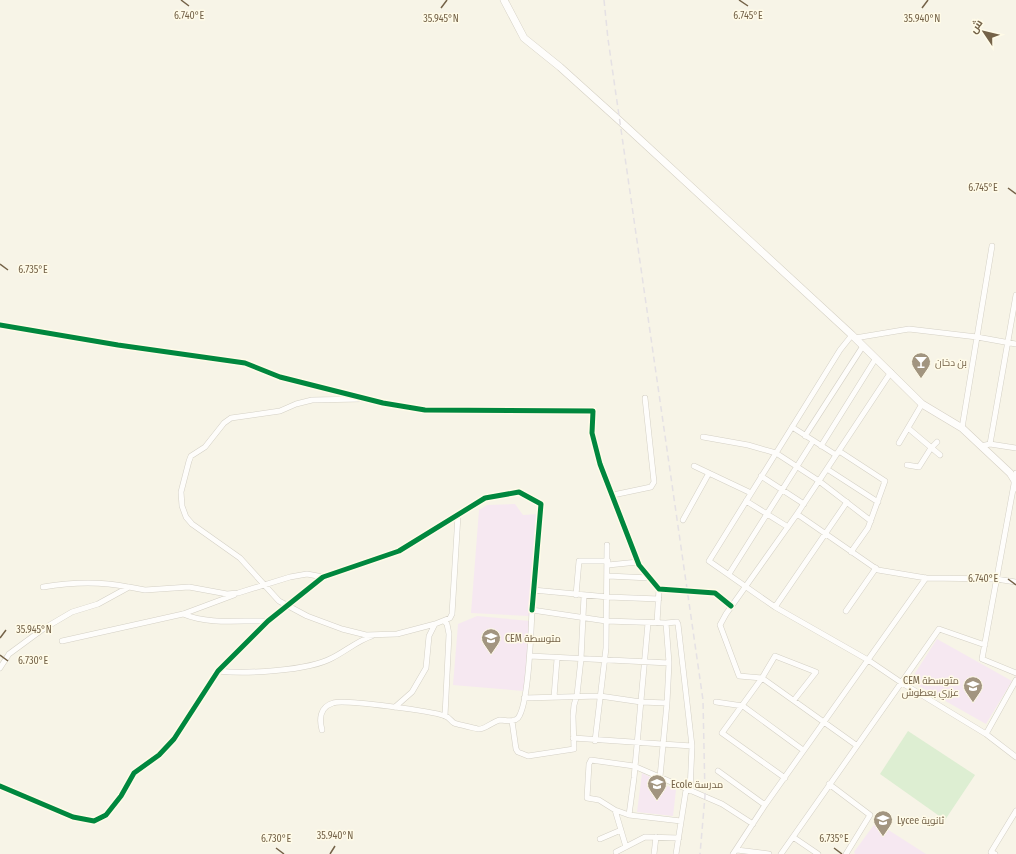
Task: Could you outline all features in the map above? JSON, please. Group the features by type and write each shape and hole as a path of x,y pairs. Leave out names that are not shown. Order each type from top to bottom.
{"street":[{"path":"504,0 524,38 538,48 610,112 854,336 922,404 962,428 1010,473 1016,481 996,579 982,659 1016,673"},
{"path":"962,428 992,246"},
{"path":"990,444 1015,310 1016,295"},
{"path":"0,325 118,345 245,363 280,377 364,398 425,410 593,411 592,433 600,464 638,562 659,589 657,623"},
{"path":"1016,344 977,337 908,329 854,336 840,350 709,561 775,607 868,660 902,683 986,734 1016,757"},
{"path":"805,436 863,346"},
{"path":"821,446 876,358"},
{"path":"856,745 762,678 739,676 720,625 731,606 804,504 891,372"},
{"path":"364,398 356,400 312,400 296,404 280,411 231,418 224,423 205,447 191,456 181,492 182,506 186,517 192,524 240,558 279,601 286,606 307,616 342,629 375,635 397,634 435,624 450,618 452,609 458,515"},
{"path":"613,495 651,486 654,482 645,398"},
{"path":"899,443 922,404"},
{"path":"792,427 821,446 838,453 885,481 868,528 851,552"},
{"path":"908,428 940,455"},
{"path":"703,437 748,445 776,453 819,481 871,521"},
{"path":"729,574 813,441"},
{"path":"907,465 918,467 937,442"},
{"path":"981,446 990,444 1016,448"},
{"path":"694,466 751,492"},
{"path":"827,469 878,502"},
{"path":"683,520 709,473"},
{"path":"761,476 804,504"},
{"path":"0,786 73,817 94,821 106,815 121,796 134,773 159,755 174,739 218,671 268,622 323,577 399,551 485,498 519,492 540,504 530,656 524,698 518,717 512,721 500,720 480,729 456,724 445,716 395,708 333,702 321,714 320,720 322,730"},
{"path":"746,501 788,527"},
{"path":"775,607 846,502"},
{"path":"797,514 851,552 876,568 886,572 926,578 996,579 1016,582"},
{"path":"595,740 604,660 608,597 607,545"},
{"path":"576,595 578,562 580,560 608,563 638,562"},
{"path":"846,610 876,568"},
{"path":"62,641 183,614 210,605 238,593 267,586 290,577 307,574 323,577"},
{"path":"608,576 650,578"},
{"path":"769,854 735,852 803,750 824,723 926,578"},
{"path":"43,587 68,584 108,583 144,590 189,587 215,593 238,593"},
{"path":"0,668 9,654 43,629 72,612 98,604 129,587"},
{"path":"659,589 715,593 731,606"},
{"path":"534,590 584,596 659,599"},
{"path":"512,721 516,749 522,754 528,756 572,750 575,747 573,738 574,705 577,696 581,659 584,596"},
{"path":"532,610 606,621 648,623 677,622 692,746 688,791 681,821 676,854"},
{"path":"183,614 213,621 268,622"},
{"path":"444,621 447,624 450,634 445,716"},
{"path":"629,815 634,778 648,623"},
{"path":"660,777 669,663 666,623"},
{"path":"395,708 412,692 426,668 429,636 435,624"},
{"path":"781,854 856,745 902,683 939,629 985,645"},
{"path":"218,671 292,668 323,662 354,644 375,635"},
{"path":"530,656 557,659 669,663"},
{"path":"785,778 722,734 743,706 775,656 816,672 794,700"},
{"path":"554,697 557,659"},
{"path":"986,734 1016,680"},
{"path":"524,698 600,696 641,702 667,703"},
{"path":"716,702 743,706 803,750"},
{"path":"573,738 692,746"},
{"path":"681,821 629,815 615,810 599,800 586,796 589,764 593,759 634,766 688,791 722,804 753,824"},
{"path":"718,771 765,805"},
{"path":"829,784 870,815 846,854"},
{"path":"615,810 626,847"},
{"path":"995,854 991,852 1016,811"},
{"path":"600,839 621,830"},
{"path":"616,852 645,837 678,838"},
{"path":"654,854 656,837"},
{"path":"793,837 818,854"}],"shaded area":[{"path":"515,504 523,515 539,514 529,616 471,613 479,510 487,505"},
{"name":"CEM متوسطة","path":"477,616 530,621 524,691 453,685 458,624"},
{"name":"CEM متوسطة عزري بعطوش","path":"937,639 1012,681 986,724 910,681"},
{"name":"Ecole مدرسة","path":"642,773 676,790 673,816 637,812"},
{"name":"Lycee ثانوية","path":"876,822 926,854 855,854 854,852"}],"green space":[{"path":"908,731 975,775 945,820 880,774"}],"railway":[{"path":"604,0 608,39 703,700 705,796 700,854"}],"cycle path":[{"path":"0,325 118,345 245,363 280,377 383,403 425,410 593,411 592,433 600,464 639,565 659,589 715,593 731,606"},
{"path":"0,786 73,817 94,821 106,815 121,796 134,773 159,755 174,739 218,671 268,621 323,577 399,551 485,498 519,492 541,504 532,610"}],"place":[{"name":"بن دخان","path":"921,379"},
{"name":"CEM متوسطة","path":"491,655"},
{"name":"CEM متوسطة عزري بعطوش","path":"973,703"},
{"name":"Ecole مدرسة","path":"657,801"},
{"name":"Lycee ثانوية","path":"883,837"}]}
